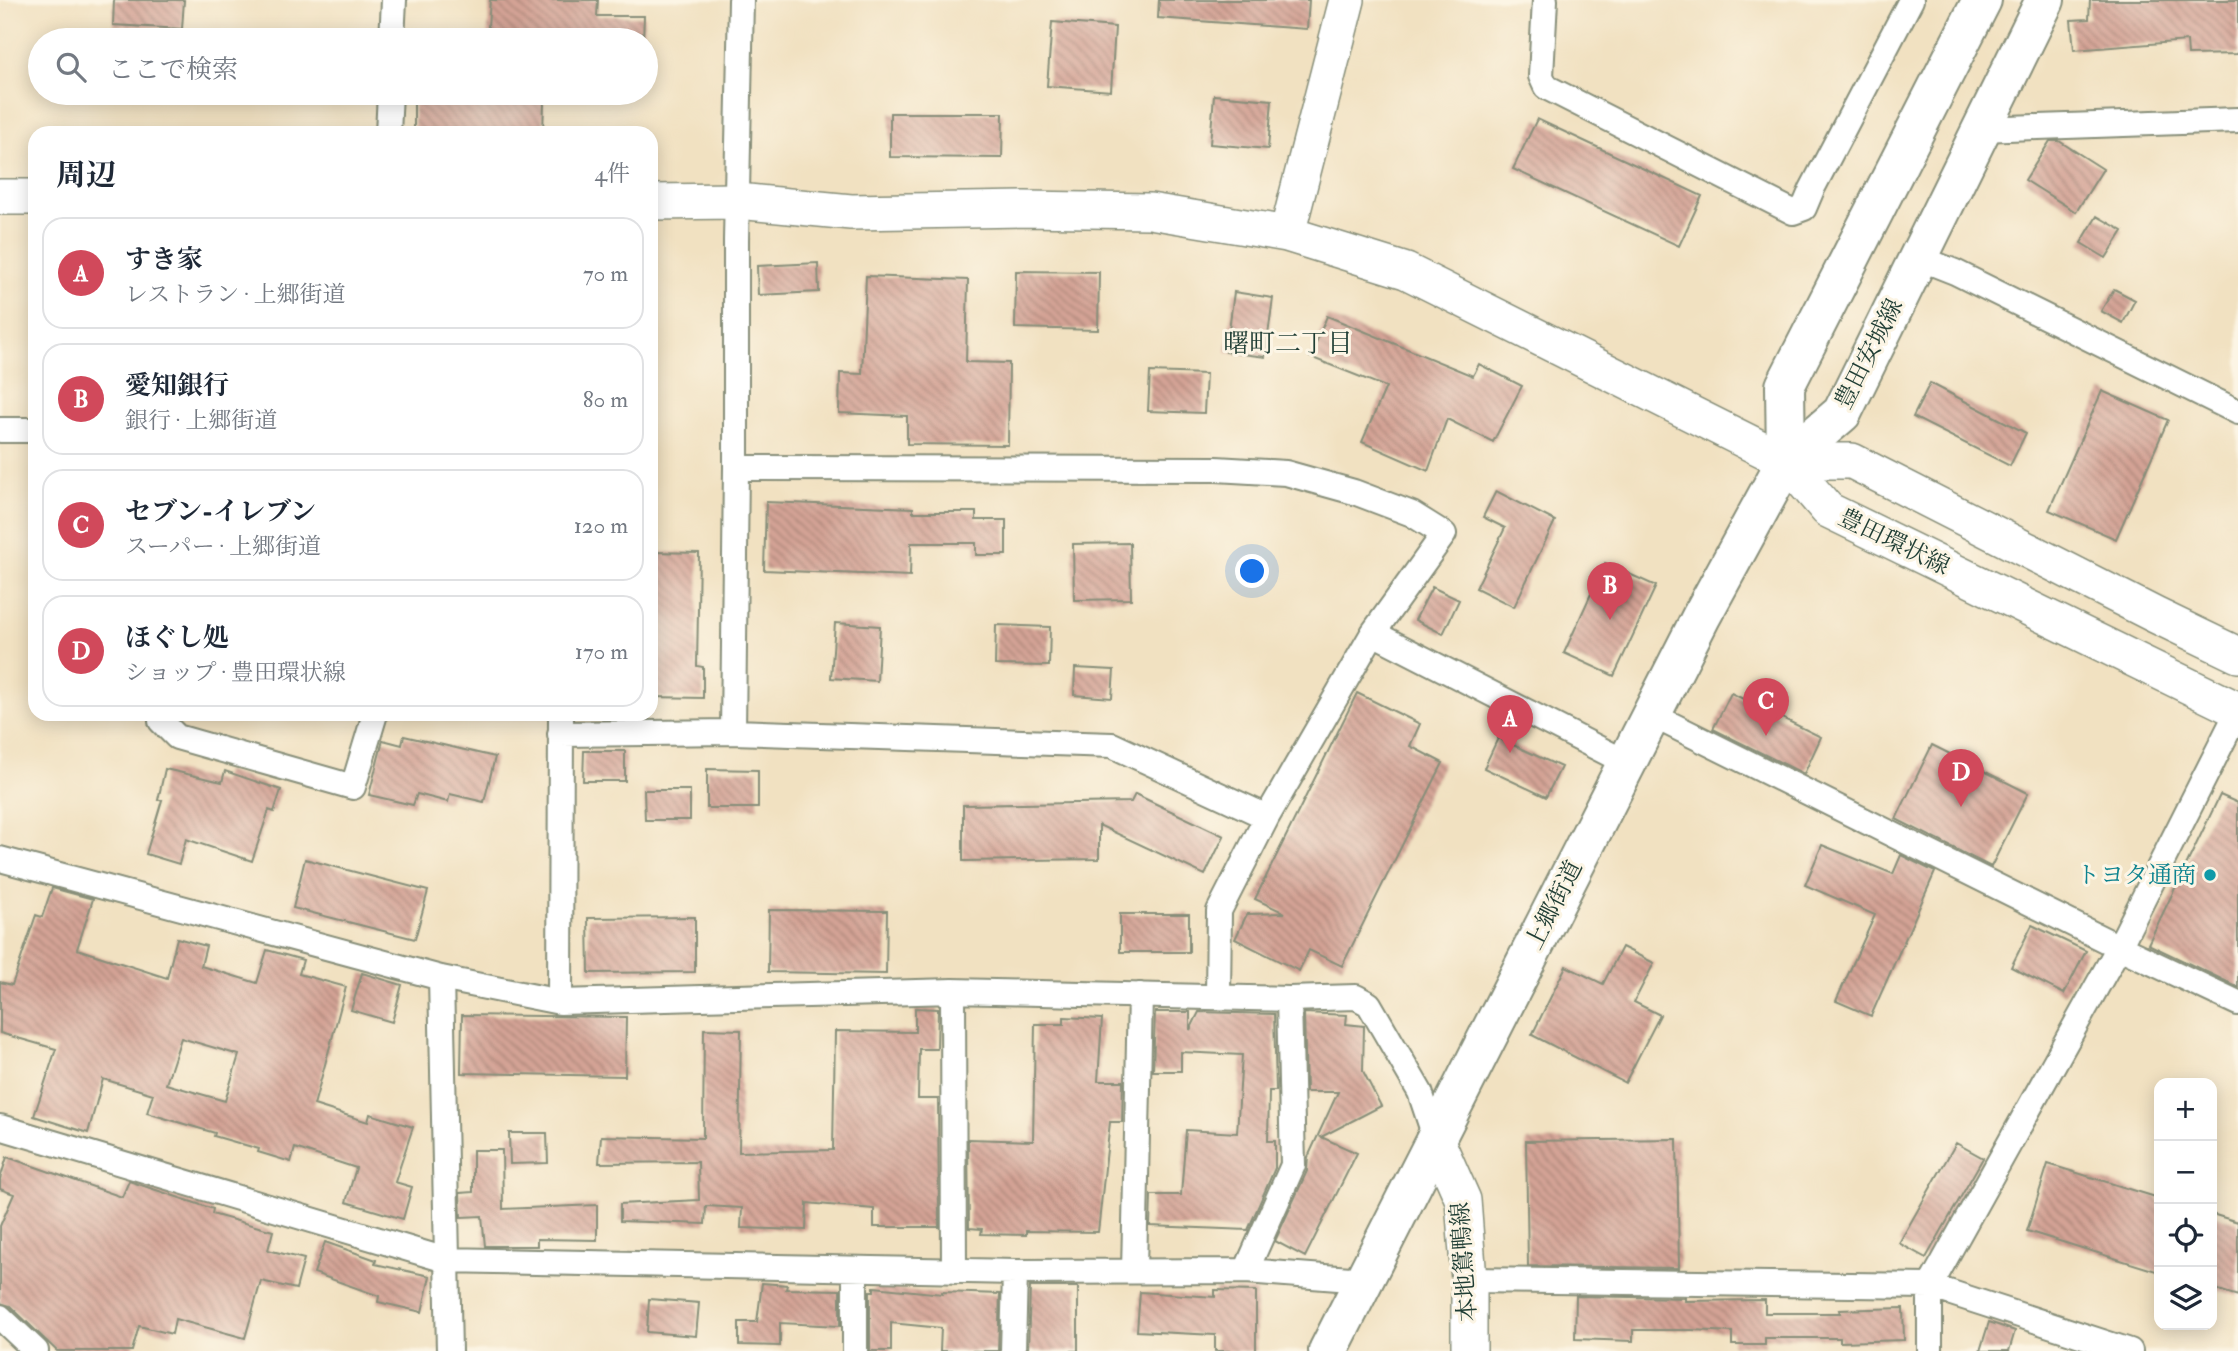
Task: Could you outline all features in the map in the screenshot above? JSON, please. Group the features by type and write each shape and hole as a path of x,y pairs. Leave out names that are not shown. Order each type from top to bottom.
{"main road":[{"path":"1786,461 1785,386 1982,0"},
{"name":"豊田安城線","path":"1786,461 1842,413 2045,0"},
{"name":"上郷街道","path":"1328,1351 1701,617 1786,461"}],"street":[{"path":"393,28 394,0"},
{"path":"733,732 736,240 741,0"},
{"path":"1287,234 1348,0"},
{"path":"1545,0 1541,76 1546,87 1793,212 1804,208 1911,0"},
{"path":"388,126 389,105"},
{"path":"1981,128 2238,120"},
{"path":"0,197 28,197"},
{"path":"658,202 738,201 851,212 1024,209 1150,211 1287,234 1406,271 1786,461 1852,461 2238,655"},
{"path":"1917,257 1955,272 2238,412"},
{"path":"0,430 28,430"},
{"name":"豊田環状線","path":"1786,461 1828,510 2238,710"},
{"path":"736,468 1216,469 1286,473 1354,492 1412,514 1444,534 1373,633 1266,817 1219,911 1218,996"},
{"path":"1373,633 1627,763"},
{"path":"1930,1351 1930,1286 2119,947 2238,710"},
{"path":"1653,715 2119,947 2238,1003"},
{"path":"161,721 177,737 353,787 373,721"},
{"path":"560,1002 561,724 1112,746 1266,817"},
{"path":"0,859 441,978 560,1002 953,991 1289,999 1356,998 1369,1004 1420,1092 1435,1137"},
{"path":"441,978 449,1351"},
{"path":"953,991 954,1271"},
{"path":"1135,1271 1140,995"},
{"path":"1246,1270 1293,1165 1289,999"},
{"path":"0,1127 446,1260 1015,1272 1246,1270 1364,1280"},
{"name":"本地鴛鴨線","path":"1435,1137 1463,1200 1469,1280 1469,1351"},
{"path":"855,1269 855,1351"},
{"path":"1013,1351 1015,1272"},
{"path":"1469,1280 1930,1286 2130,1351"},
{"path":"0,1317 36,1351"}],"building":[{"path":"114,0 184,0 182,28 113,25"},
{"path":"490,0 598,0 597,16 644,16 644,28 488,28"},
{"path":"1159,0 1309,0 1307,29 1158,18"},
{"path":"2090,0 2238,0 2238,54 2188,55 2187,41 2074,50 2071,20 2089,19"},
{"path":"1052,22 1115,27 1111,91 1047,86"},
{"path":"1214,95 1272,100 1268,149 1210,144"},
{"path":"414,105 544,105 543,126 414,126"},
{"path":"890,113 1003,113 1002,158 890,157"},
{"path":"1537,119 1702,196 1679,246 1513,169"},
{"path":"2050,141 2059,141 2103,169 2076,212 2025,180"},
{"path":"2097,216 2123,231 2106,258 2081,243"},
{"path":"818,263 819,292 758,295 757,266"},
{"path":"1016,271 1099,272 1098,330 1015,328"},
{"path":"866,276 968,280 966,362 1009,363 1008,445 907,444 907,416 839,413 840,373 862,374"},
{"path":"2114,289 2135,300 2123,323 2101,311"},
{"path":"1234,292 1273,298 1265,357 1226,352"},
{"path":"1327,316 1473,376 1479,364 1522,386 1493,442 1447,419 1428,471 1362,442 1386,387 1310,357"},
{"path":"1150,372 1206,374 1204,413 1148,411"},
{"path":"1930,383 2026,433 2010,466 1913,417"},
{"path":"2102,391 2168,420 2116,539 2049,510"},
{"path":"1496,491 1555,521 1514,607 1476,588 1505,528 1483,517"},
{"path":"766,502 913,508 913,512 976,512 976,520 1006,520 1006,555 976,555 976,543 911,543 910,576 764,570"},
{"path":"1130,543 1131,599 1074,600 1073,544"},
{"path":"658,552 699,553 697,666 703,667 703,698 658,697"},
{"path":"1605,563 1656,586 1614,676 1564,653"},
{"path":"1432,587 1459,600 1443,634 1415,620"},
{"path":"835,623 880,626 877,681 831,678"},
{"path":"996,625 1050,627 1049,666 995,665"},
{"path":"1075,668 1114,670 1112,698 1074,695"},
{"path":"1357,693 1420,724 1410,746 1443,763 1342,966 1309,950 1299,971 1235,939 1247,914 1285,913 1255,899"},
{"path":"1731,693 1821,737 1804,774 1713,729"},
{"path":"404,736 495,757 484,802 450,794 448,802 417,794 413,805 369,795 383,740 402,745"},
{"path":"1498,738 1561,767 1546,797 1484,768"},
{"path":"1932,745 2028,793 1991,867 1896,819"},
{"path":"584,751 625,751 625,781 583,781"},
{"path":"165,769 222,782 225,771 281,790 274,812 269,810 252,861 186,839 179,864 146,854 162,800 158,800"},
{"path":"707,769 758,770 758,808 707,808"},
{"path":"644,790 690,790 690,820 645,820"},
{"path":"1135,794 1224,836 1205,875 1099,825 1099,859 963,861 963,805 1131,802"},
{"name":"トヨタ通商","path":"2220,795 2238,803 2238,987 2148,944"},
{"path":"1822,845 1893,874 1901,855 1935,872 1871,1016 1836,1001 1875,915 1805,885"},
{"path":"305,859 428,891 415,939 293,908"},
{"path":"52,888 93,899 77,949 167,978 177,938 206,946 201,966 257,983 267,950 303,960 299,974 346,987 314,1105 368,1122 370,1114 413,1127 395,1182 412,1187 403,1219 346,1202 356,1168 295,1148 291,1162 214,1136 215,1133 147,1113 153,1094 103,1079 88,1133 34,1116 56,1049 0,1033 0,982 12,985 36,915 42,917","holes":["181,1038 239,1055 225,1101 166,1084"]},
{"path":"769,910 887,911 886,974 768,972"},
{"path":"1120,914 1189,914 1189,952 1120,952"},
{"path":"695,917 695,972 589,973 588,918"},
{"path":"2032,925 2086,951 2064,994 2011,967"},
{"path":"1622,947 1654,963 1634,1002 1660,1015 1625,1083 1532,1035 1566,966 1603,984"},
{"path":"362,973 402,985 392,1022 351,1010"},
{"path":"915,1008 938,1009 937,1049 919,1049 918,1099 938,1099 939,1227 874,1227 874,1209 807,1203 806,1230 741,1228 742,1208 706,1206 705,1224 620,1221 620,1204 699,1200 698,1162 599,1163 601,1136 703,1138 704,1029 741,1030 739,1152 833,1150 835,1031 915,1032"},
{"path":"1155,1012 1190,1012 1190,1030 1199,1012 1274,1014 1276,1091 1269,1091 1268,1141 1275,1141 1275,1168 1248,1230 1150,1226 1151,1195 1181,1195 1186,1130 1237,1133 1242,1055 1181,1052 1181,1071 1153,1071"},
{"path":"1304,1013 1347,1015 1346,1024 1364,1026 1363,1071 1381,1106 1321,1137 1357,1153 1305,1257 1275,1241 1307,1171 1308,1157 1338,1092 1306,1092"},
{"path":"462,1015 626,1017 625,1076 461,1073"},
{"path":"1064,1017 1102,1019 1098,1081 1123,1081 1122,1122 1110,1122 1098,1232 1026,1231 1026,1235 981,1234 982,1229 969,1228 968,1139 1033,1141 1035,1024 1064,1024"},
{"path":"509,1133 547,1133 548,1163 510,1164"},
{"path":"1677,1139 1679,1268 1528,1266 1526,1141"},
{"path":"1956,1143 1983,1158 1926,1258 1899,1243"},
{"path":"473,1150 502,1150 503,1209 597,1205 597,1240 537,1239 537,1246 485,1246 482,1216 461,1217 460,1193 473,1192"},
{"path":"7,1157 122,1197 129,1181 213,1209 212,1214 273,1231 268,1250 304,1259 296,1289 261,1281 245,1338 175,1319 172,1334 139,1326 132,1351 57,1351 10,1306 0,1303 0,1226 14,1194 0,1189 0,1179"},
{"path":"2048,1164 2154,1196 2154,1270 2027,1231"},
{"path":"2217,1216 2238,1222 2238,1296 2217,1290"},
{"path":"325,1242 376,1260 375,1264 430,1276 422,1312 378,1302 379,1296 314,1273"},
{"path":"762,1283 787,1285 786,1289 840,1290 840,1326 780,1323 780,1346 739,1345 739,1322 757,1322"},
{"path":"874,1287 942,1294 1000,1294 998,1351 940,1351 941,1328 891,1323 891,1351 870,1351 870,1291 874,1291"},
{"path":"1030,1287 1078,1287 1078,1351 1028,1351"},
{"path":"1215,1290 1256,1291 1256,1351 1215,1351 1215,1335 1137,1331 1140,1292 1215,1297"},
{"path":"1576,1296 1685,1298 1685,1301 1765,1300 1765,1313 1840,1313 1839,1310 1903,1308 1904,1340 1840,1342 1840,1338 1765,1338 1765,1345 1732,1345 1732,1332 1692,1330 1633,1330 1633,1341 1575,1339"},
{"path":"649,1299 699,1303 696,1336 647,1332"},
{"path":"1989,1322 2015,1331 2009,1351 1980,1351"}],"place":[{"name":"愛知銀行","path":"1610,620"},
{"name":"セブン-イレブン","path":"1766,736"},
{"name":"すき家","path":"1510,753"},
{"name":"ほぐし処","path":"1961,807"},
{"name":"トヨタ通商","path":"2210,875"}],"district":[{"name":"曙町二丁目","path":"1288,344"}]}
